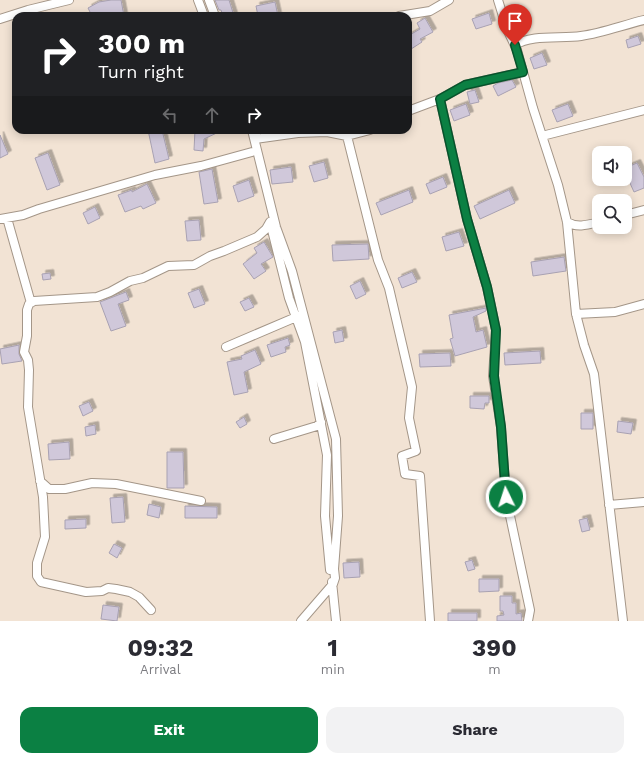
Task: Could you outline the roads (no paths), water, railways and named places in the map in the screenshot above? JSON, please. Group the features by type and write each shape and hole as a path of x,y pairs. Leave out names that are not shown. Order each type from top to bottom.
{"street":[{"path":"22,12 69,0"},
{"path":"198,0 202,12"},
{"path":"209,0 214,12"},
{"path":"412,14 430,11 449,0"},
{"path":"498,0 507,29 515,45 558,185 567,222 576,314 584,345 594,374 622,621"},
{"path":"0,19 12,15"},
{"path":"515,45 520,41 583,36 644,20"},
{"path":"412,110 440,99 465,85 523,72"},
{"path":"440,99 467,219 487,287 496,330 494,376 501,427 506,497 530,610 528,621"},
{"path":"542,136 644,110"},
{"path":"254,136 283,134"},
{"path":"336,134 347,136 355,134"},
{"path":"254,136 252,152 289,298 305,342 327,455 325,516 336,621"},
{"path":"254,136 276,227 292,271 336,439 338,516 334,569 335,578 333,584 300,621"},
{"path":"347,136 358,175 378,260 389,288 412,387 410,418 416,451 402,456 405,474 420,476 430,621"},
{"path":"31,303 3,219 23,215 149,176 201,166 252,152"},
{"path":"632,213 644,210"},
{"path":"151,610 139,598 130,592 108,588 102,591 86,592 41,582 37,576 37,563 45,537 40,481 28,407 29,370 28,360 24,352 27,336 27,310 29,304 44,300 97,297 130,281 143,278 168,266 194,265 210,256 257,237 266,229 270,222"},
{"path":"567,222 572,225 583,226 592,224"},
{"path":"576,314 615,312 644,304"},
{"path":"226,347 304,314"},
{"path":"274,439 317,426 321,422"},
{"path":"40,481 49,489 66,489 92,483 116,484 201,501"},
{"path":"609,505 644,502"}]}
